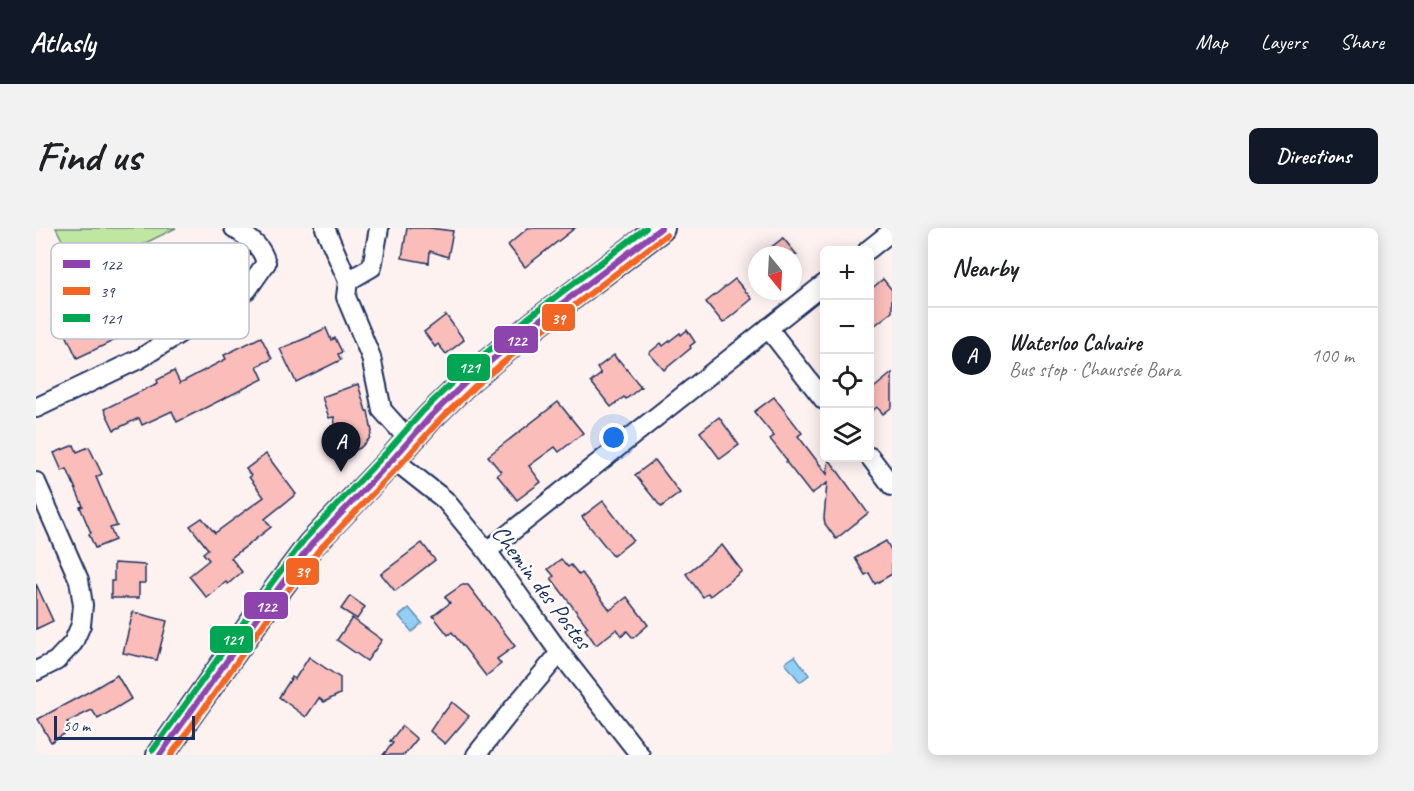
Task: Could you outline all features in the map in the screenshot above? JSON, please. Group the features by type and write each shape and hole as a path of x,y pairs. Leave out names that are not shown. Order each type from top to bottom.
{"main road":[{"path":"160,755 311,545 430,417 469,379 534,325 660,228"}],"street":[{"path":"234,228 257,244 275,265 249,288"},
{"path":"325,228 348,281 346,297 371,357 382,410 400,430 412,438"},
{"path":"348,281 372,267 379,228"},
{"path":"873,246 892,231"},
{"path":"487,551 820,288"},
{"path":"768,328 820,394"},
{"path":"36,408 141,358 171,339"},
{"name":"Chemin des Postes","path":"393,459 445,500 487,551 560,653 640,755"},
{"path":"873,462 892,486"},
{"path":"36,482 79,580 83,606 81,625 73,644 56,661 36,671"},
{"path":"476,755 560,653"}],"green space":[{"path":"56,228 176,228 145,243 64,243"}],"water":[{"path":"409,608 422,623 412,632 399,616"},
{"path":"795,656 809,675 800,682 785,663"}],"building":[{"path":"407,228 453,231 448,257 430,251 429,263 402,258"},
{"path":"528,228 575,228 525,267 508,245"},
{"path":"783,238 790,246 773,246"},
{"path":"735,279 748,294 748,300 751,300 723,323 706,302"},
{"path":"883,279 892,290 892,312 874,326 874,300 874,287"},
{"path":"446,315 464,340 446,354 438,344 435,347 424,332"},
{"path":"326,328 331,340 335,338 342,352 338,354 341,360 296,382 280,349"},
{"path":"687,330 695,342 664,370 649,353 661,343 663,346"},
{"path":"261,337 272,359 257,366 263,379 177,422 172,411 142,425 139,418 114,430 104,409 158,383 157,380 174,371 180,383 226,359 224,355"},
{"path":"68,339 118,339 77,358"},
{"path":"614,355 641,387 611,407 591,382 601,374 597,368"},
{"path":"892,373 892,407 883,414 877,407 874,410 874,388"},
{"path":"358,384 366,411 368,411 372,432 360,448 341,454 335,449 337,437 334,417 329,418 322,397"},
{"path":"774,397 802,433 798,436 827,474 829,462 831,462 868,513 836,539 825,524 824,518 827,483 811,494 770,439 774,436 754,412"},
{"path":"558,402 583,433 559,452 555,447 529,466 541,482 517,500 497,475 501,472 488,456"},
{"path":"719,417 739,445 720,459 700,432"},
{"path":"74,445 77,452 89,447 102,474 96,477 117,526 110,528 115,540 95,548 80,507 83,506 67,469 62,471 54,453"},
{"path":"266,454 296,494 265,519 271,527 231,558 242,572 207,598 189,576 209,560 203,553 208,549 190,526 202,518 215,533 264,497 249,477 251,476 246,469"},
{"path":"655,460 680,493 661,507 635,475"},
{"path":"603,501 633,540 613,556 582,517"},
{"path":"886,541 892,552 892,574 875,584 869,573 865,575 855,558"},
{"path":"422,543 435,560 395,591 381,574"},
{"path":"722,545 742,571 710,596 708,593 703,597 686,574"},
{"path":"561,559 568,567 571,565 579,575 582,573 610,610 627,597 648,625 633,638 627,631 622,636 617,629 596,645 585,629 588,627 551,578 554,576 548,569"},
{"path":"114,563 145,565 145,583 139,583 139,598 111,598"},
{"path":"36,584 53,621 36,629"},
{"path":"462,585 468,585 515,646 497,659 501,664 486,676 452,632 448,635 433,616 450,603 445,597"},
{"path":"350,596 365,607 357,619 341,609"},
{"path":"133,612 167,621 157,660 123,653"},
{"path":"352,618 382,640 367,661 337,640"},
{"path":"309,657 340,678 340,694 324,702 319,698 306,717 279,697 292,677 295,679"},
{"path":"117,675 131,699 98,719 92,710 67,722 71,730 51,742 38,719"},
{"path":"452,702 469,716 445,744 430,731"},
{"path":"402,726 417,739 404,755 383,755 393,743 390,741"}],"transit line":[{"name":"121","path":"153,750 304,540 423,411 463,372 528,318 646,228"},
{"name":"122","path":"160,755 311,545 430,417 469,379 534,325 661,228"},
{"name":"39","path":"171,755 318,551 437,423 475,386 540,332 666,235"}],"place":[{"name":"Waterloo Calvaire","path":"341,472"}]}
